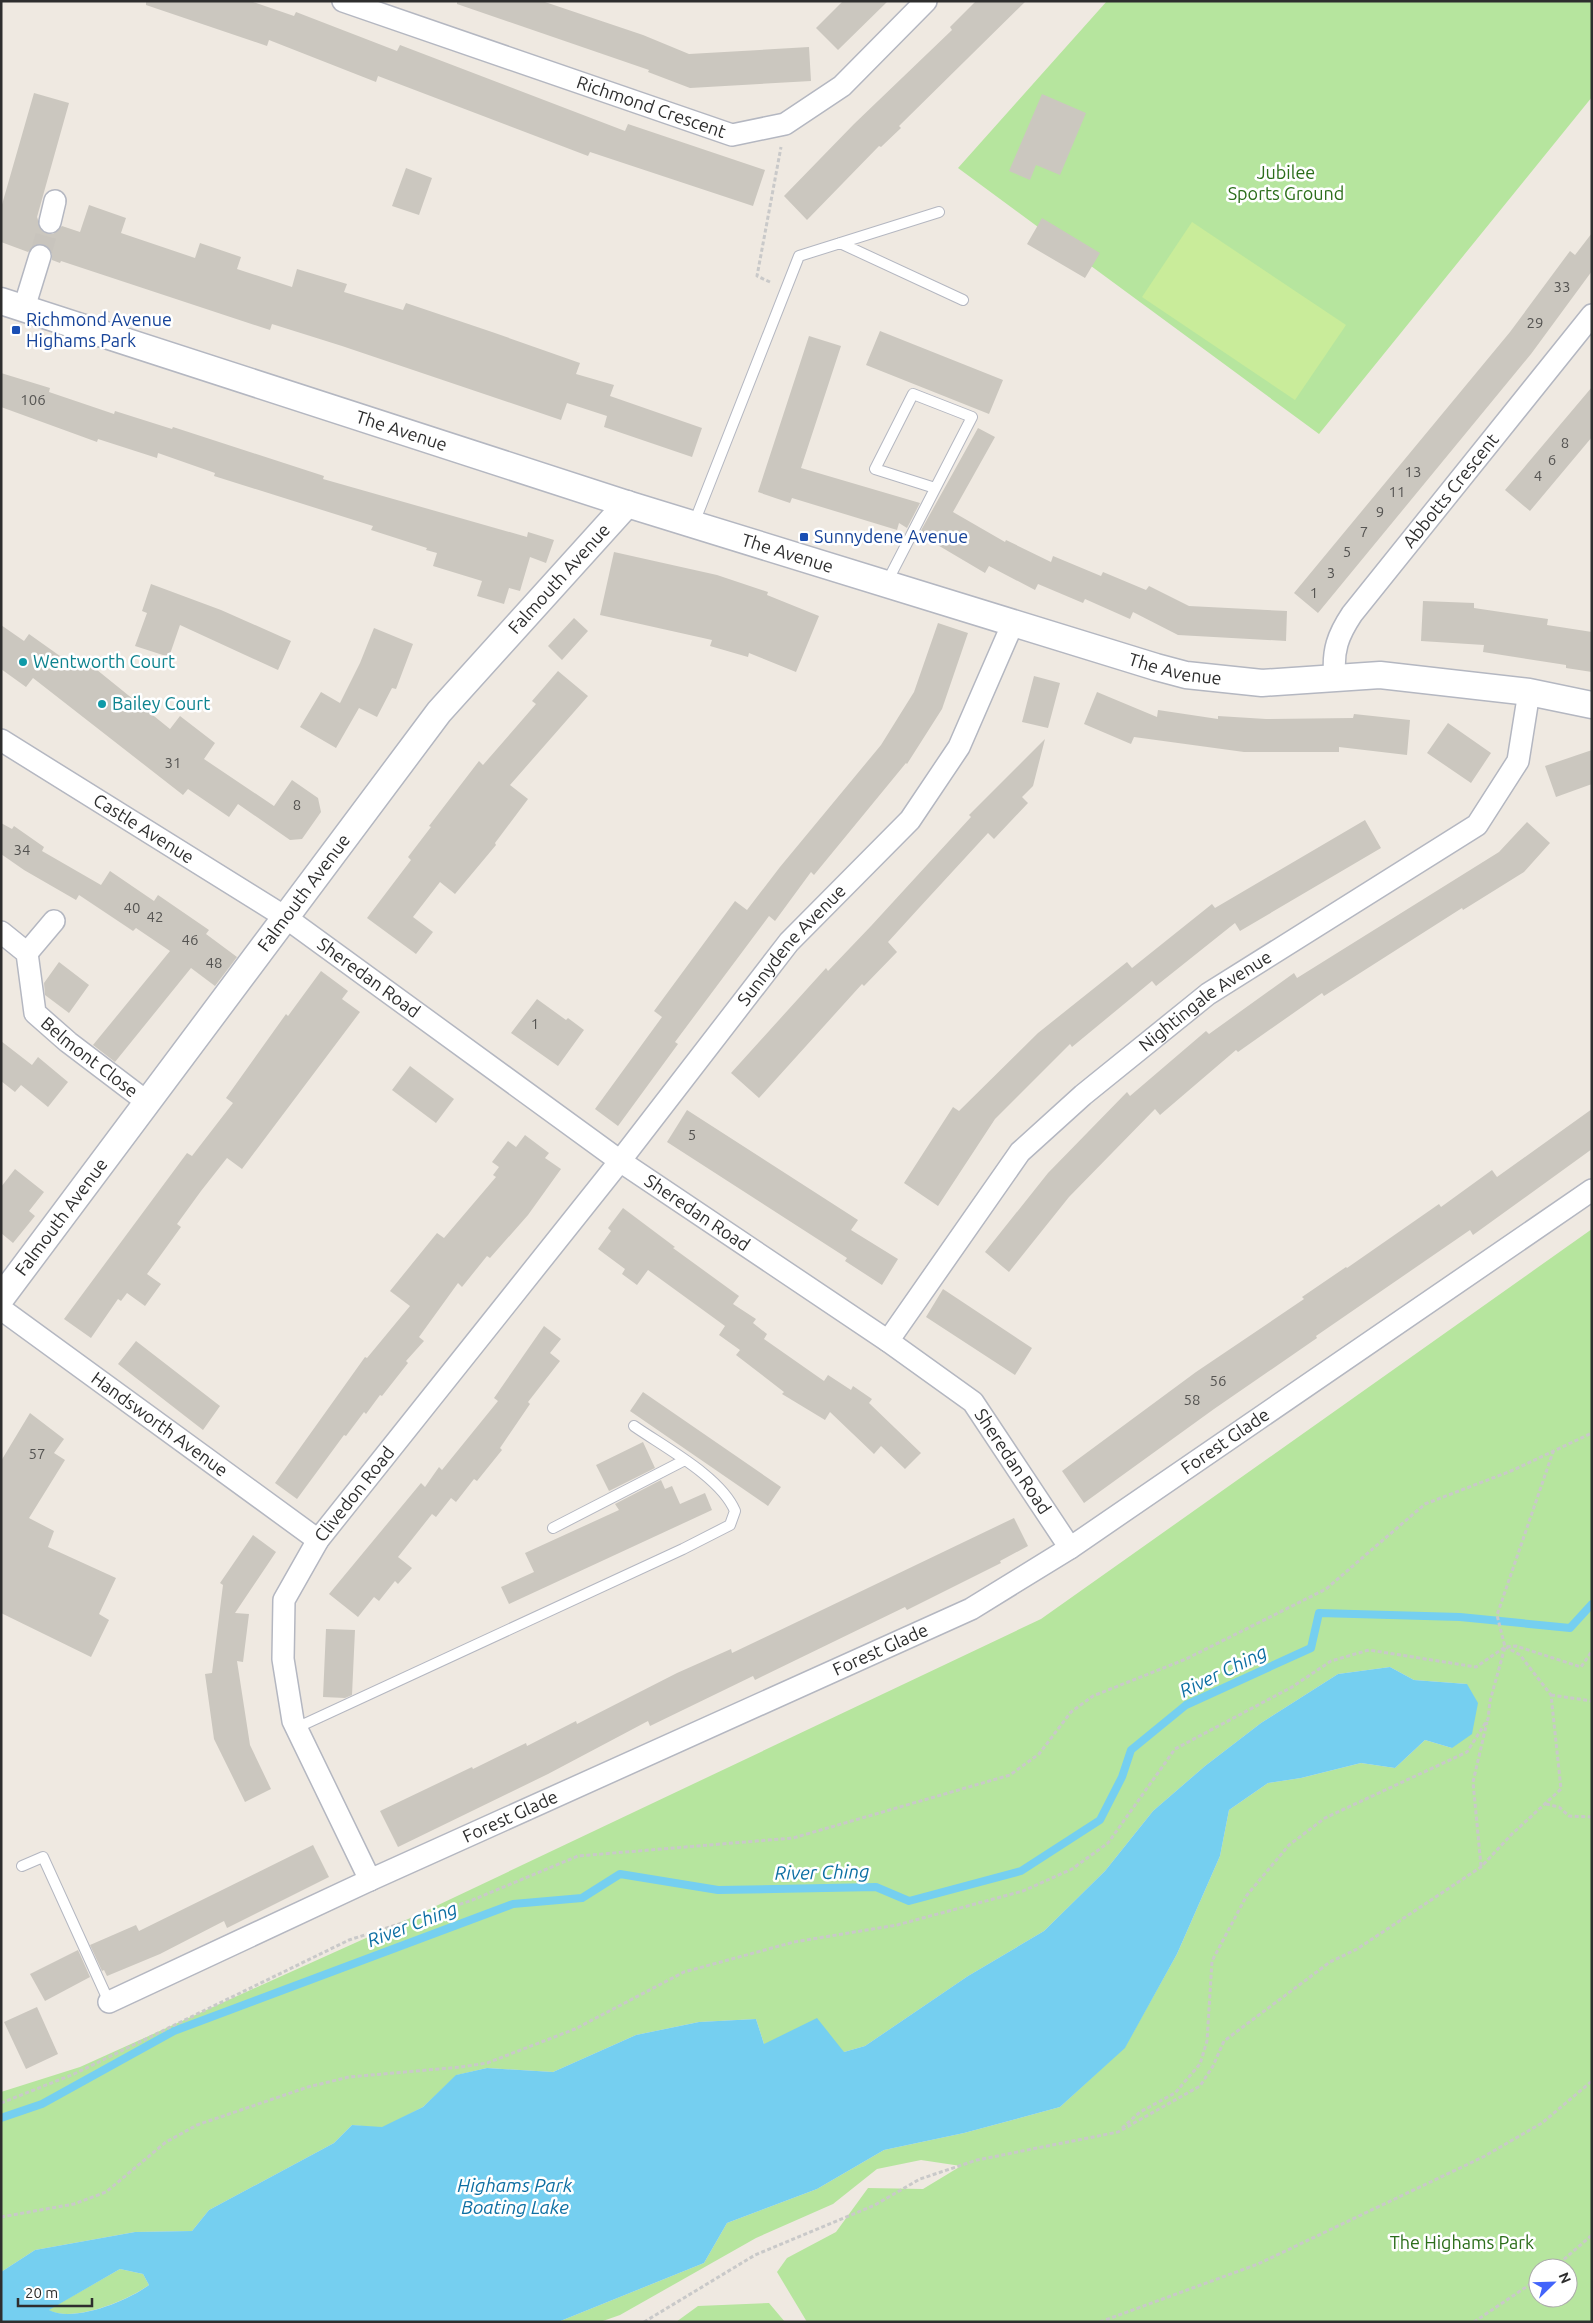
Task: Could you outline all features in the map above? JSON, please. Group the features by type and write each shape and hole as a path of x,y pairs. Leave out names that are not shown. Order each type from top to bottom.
{"street":[{"name":"Richmond Crescent","path":"343,1 732,135 785,124 842,86 926,1"},
{"path":"50,222 55,201"},
{"path":"13,304 40,256"},
{"name":"The Avenue","path":"13,304 627,504 694,523 1013,623 1186,674 1276,683 1380,675 1529,692 1592,705"},
{"name":"Abbotts Crescent","path":"1336,677 1334,651 1340,633 1352,614 1592,315"},
{"name":"Falmouth Avenue","path":"1,1298 439,712 627,504"},
{"name":"Sunnydene Avenue","path":"620,1161 789,942 910,820 959,747 1013,623"},
{"name":"Nightingale Avenue","path":"888,1341 1020,1152 1083,1095 1208,994 1477,825 1518,761 1529,692"},
{"name":"Castle Avenue","path":"1,740 284,917"},
{"name":"Sheredan Road","path":"284,917 620,1161 888,1341 973,1402 1070,1548"},
{"path":"1,932 27,953 54,921"},
{"name":"Belmont Close","path":"27,953 35,1013 68,1042 147,1102"},
{"name":"Clivedon Road","path":"370,1880 293,1721 283,1659 284,1600 318,1540 620,1161"},
{"name":"Forest Glade","path":"108,2002 370,1880 971,1609 1070,1548 1592,1190"},
{"name":"Handsworth Avenue","path":"1,1309 318,1540"}],"lane":[{"path":"694,523 799,256 939,212"},
{"path":"840,243 964,300"},
{"path":"886,584 972,417 913,394 875,470 935,488"},
{"path":"296,1728 674,1554 730,1525 735,1511 730,1501 706,1477 634,1426"},
{"path":"553,1528 683,1460"},
{"path":"22,1866 43,1857 108,2002"}],"path":[{"path":"757,276 777,164"},
{"path":"1,2103 74,2074 349,1940 470,1901 578,1856 793,1838 1010,1775 1039,1754 1071,1712 1093,1696 1186,1659 1326,1590 1425,1504 1511,1471 1592,1433"},
{"path":"1481,1867 1473,1782 1488,1719 1490,1701 1505,1647 1497,1615 1553,1451"},
{"path":"1,2217 74,2204 106,2192 166,2142 197,2125 308,2087 349,2077 461,2068 487,2062 575,2029 684,1972 794,1942 897,1925 1023,1891 1072,1869 1108,1843 1175,1749 1292,1687 1331,1661 1369,1650 1476,1667 1505,1647 1516,1646 1582,1667 1592,1651"},
{"path":"644,2322 755,2255 875,2205 920,2178 978,2160 1118,2132 1200,2086 1213,2066 1224,2041 1330,1962 1357,1949 1481,1867 1561,1789 1551,1695 1520,1655 1505,1647"},
{"path":"1551,1695 1592,1701"},
{"path":"1118,2132 1140,2112 1175,2093 1200,2064 1207,2041 1212,1961 1246,1895 1289,1845 1325,1818 1467,1752 1488,1719"},
{"path":"1545,1804 1559,1807 1569,1816 1592,1817"},
{"path":"1100,2322 1258,2264 1483,2157 1542,2123 1592,2081"},
{"path":"1566,2258 1592,2235"},
{"path":"1474,2322 1528,2286"}],"green space":[{"name":"Jubilee Sports Ground","path":"1107,1 1592,1 1592,97 1319,434 958,168"},
{"path":"1192,222 1346,325 1295,400 1142,297"},
{"name":"The Highams Park","path":"1592,1229 1592,2322 807,2322 777,2272 787,2258 836,2232 868,2188 923,2189 961,2166 921,2160 877,2169 833,2204 756,2238 620,2315 600,2322 558,2322 704,2263 727,2223 817,2189 884,2150 964,2133 1060,2107 1125,2047 1177,1954 1220,1856 1229,1810 1268,1783 1301,1778 1361,1763 1395,1768 1425,1740 1452,1748 1467,1684 1414,1680 1390,1667 1338,1674 1261,1723 1205,1766 1153,1811 1105,1871 1044,1931 968,1976 865,2046 844,2052 764,2044 756,2019 699,2022 636,2035 553,2072 487,2068 457,2075 423,2107 382,2128 352,2125 334,2143 209,2210 192,2231 135,2232 35,2250 1,2272 1,2092 80,2067 417,1915 1041,1619"},
{"path":"120,2269 143,2274 149,2285 114,2303 85,2312 71,2314 48,2310"},
{"path":"769,2303 785,2322 676,2322 698,2306"}],"water":[{"name":"Highams Park Boating Lake","path":"1390,1667 1414,1680 1467,1684 1478,1703 1472,1734 1452,1748 1425,1740 1395,1768 1361,1763 1301,1778 1268,1783 1229,1810 1220,1856 1177,1954 1125,2048 1060,2107 964,2133 884,2150 817,2189 727,2223 704,2263 558,2322 1,2322 1,2272 35,2250 135,2232 192,2231 209,2210 334,2143 352,2125 382,2127 423,2107 456,2075 487,2068 553,2072 636,2035 699,2022 756,2019 764,2044 817,2018 844,2052 865,2046 968,1976 1044,1931 1105,1871 1153,1811 1205,1766 1261,1723 1338,1674","holes":["120,2269 143,2274 149,2285 114,2303 86,2312 72,2314 49,2310"]}],"building":[{"path":"146,1 250,1 294,16 296,12 397,51 400,45 625,131 628,124 765,170 753,206 590,152 588,156 378,76 376,82 269,40 267,46 146,5"},
{"path":"457,1 542,1 643,35 689,54 809,47 811,81 690,88 648,72 649,70 457,4"},
{"path":"843,1 888,1 838,50 816,28"},
{"path":"976,1 1026,1 807,220 784,196 854,124 952,30 950,27"},
{"path":"34,93 69,103 37,217 42,231 53,234 62,226 80,232 89,205 126,218 121,233 195,258 200,243 241,257 237,269 292,287 297,269 347,284 344,292 403,310 406,303 492,332 580,363 576,374 614,385 610,396 702,428 692,457 604,427 607,416 567,403 561,420 272,324 270,330 61,261 60,263 52,260 52,253 44,244 37,244 28,252 1,242 1,208"},
{"path":"1042,94 1086,113 1060,175 1036,165 1030,180 1009,171"},
{"path":"406,168 432,178 419,215 392,206"},
{"path":"1042,218 1100,253 1085,278 1027,244"},
{"path":"1592,233 1592,271 1531,354 1318,613 1294,593 1510,332 1570,251 1575,255"},
{"path":"880,331 1003,380 989,414 866,365"},
{"path":"809,336 841,346 801,468 920,503 907,528 899,523 897,530 792,498 790,503 758,492"},
{"path":"1,373 50,388 49,392 114,414 115,411 172,429 173,427 324,476 323,479 527,537 528,532 554,540 546,563 530,557 520,591 509,588 504,604 477,596 482,581 433,566 437,553 371,530 373,526 214,476 215,473 158,453 157,458 98,439 97,442 1,407"},
{"path":"1592,387 1592,437 1530,511 1505,490"},
{"path":"978,428 995,437 953,512 1005,542 1006,540 1051,562 1053,556 1101,576 1103,572 1146,590 1149,586 1189,606 1287,611 1286,641 1178,635 1133,612 1130,619 1085,599 1083,603 1038,584 1035,590 989,566 985,573 919,534"},
{"path":"614,552 717,575 768,592 767,595 819,616 796,672 749,653 748,657 710,646 712,640 600,615"},
{"path":"151,584 221,610 291,641 278,670 180,625 169,657 135,646 147,613 142,611"},
{"path":"1423,601 1474,603 1474,608 1548,619 1547,625 1592,632 1592,672 1566,668 1566,665 1483,652 1484,645 1421,641"},
{"path":"574,618 588,631 562,660 548,646"},
{"path":"938,623 968,633 942,709 907,764 814,875 811,872 775,921 769,916 675,1042 678,1044 618,1126 595,1109 662,1017 654,1011 735,901 747,910 881,745 914,692"},
{"path":"1,625 24,641 29,634 74,666 81,657 170,729 180,716 215,743 204,759 274,806 292,780 318,798 321,812 302,839 290,840 238,804 229,817 188,789 183,795 33,678 26,687 1,669"},
{"path":"374,628 413,644 396,689 392,688 377,717 359,708 336,748 300,727 321,692 340,703 360,663"},
{"path":"558,671 588,696 510,785 528,799 495,843 496,845 455,894 440,882 413,917 433,932 416,954 367,918 411,860 408,857 431,827 429,826 479,761 483,765 536,704 532,701"},
{"path":"1034,676 1060,683 1048,728 1022,722"},
{"path":"1097,692 1157,717 1158,710 1218,719 1218,716 1266,719 1353,718 1354,714 1410,720 1407,755 1339,747 1339,752 1244,752 1134,737 1131,744 1084,724"},
{"path":"1448,723 1491,753 1471,783 1427,753"},
{"path":"1045,739 1033,786 1022,797 1028,803 994,839 988,833 919,908 888,942 897,952 864,986 862,984 759,1098 731,1073 826,968 828,971 871,926 971,817 969,815"},
{"path":"1592,750 1592,784 1556,797 1545,766"},
{"path":"1365,820 1381,848 1240,931 1235,923 1156,986 1152,981 1072,1047 1070,1044 995,1119 938,1206 904,1183 953,1107 959,1111 1038,1033 1127,962 1132,968 1212,904 1215,908"},
{"path":"1527,822 1550,843 1524,872 1463,910 1462,908 1324,996 1322,993 1238,1052 1236,1050 1160,1115 1155,1109 1069,1197 1009,1272 985,1252 1048,1173 1127,1092 1130,1096 1206,1031 1209,1034 1294,973 1297,978 1499,852"},
{"path":"1,823 12,829 14,826 44,847 42,851 101,885 110,871 154,901 158,895 209,930 206,934 237,957 215,986 191,968 115,1062 93,1045 170,951 136,928 133,931 79,895 76,900 24,870 1,854"},
{"path":"59,962 89,985 69,1013 45,995 44,983"},
{"path":"321,971 348,991 342,999 360,1012 242,1169 227,1158 201,1191 177,1224 181,1227 147,1274 161,1284 145,1306 127,1293 121,1301 118,1299 91,1338 64,1319 187,1153 192,1156 233,1103 226,1098 286,1014 288,1016"},
{"path":"537,999 566,1020 568,1018 584,1030 558,1066 511,1033"},
{"path":"1,1041 32,1065 38,1057 68,1082 48,1107 21,1085 15,1092 1,1081"},
{"path":"410,1066 454,1099 436,1123 392,1090"},
{"path":"1592,1109 1592,1149 1473,1235 1470,1230 1316,1336 1317,1338 1214,1409 1084,1503 1062,1471 1196,1372 1304,1299 1302,1297 1439,1204 1441,1207 1492,1170 1497,1177"},
{"path":"687,1110 858,1220 851,1230 898,1259 882,1285 845,1261 847,1258 667,1142"},
{"path":"525,1135 549,1153 545,1158 561,1169 528,1215 490,1258 487,1256 462,1287 458,1283 419,1337 424,1341 406,1361 408,1363 366,1414 364,1412 346,1436 344,1435 297,1499 275,1483 365,1357 367,1358 410,1306 390,1291 437,1233 444,1238 496,1177 493,1175 499,1167 492,1162 508,1141 516,1147"},
{"path":"15,1169 44,1192 29,1211 35,1216 13,1243 1,1233 1,1187"},
{"path":"623,1208 675,1247 673,1248 739,1296 733,1304 756,1319 753,1323 767,1334 764,1339 824,1381 828,1375 851,1390 853,1386 872,1399 869,1403 921,1453 905,1469 881,1446 874,1454 830,1412 825,1420 782,1394 784,1392 736,1355 740,1350 719,1335 725,1326 648,1270 637,1285 622,1274 625,1269 598,1249 611,1231 608,1228"},
{"path":"943,1289 1032,1348 1015,1375 926,1317"},
{"path":"544,1326 561,1339 550,1353 560,1361 528,1402 530,1404 500,1448 502,1450 477,1481 474,1479 456,1502 451,1498 436,1517 432,1514 398,1557 412,1568 398,1584 395,1581 379,1601 374,1597 358,1617 329,1594 421,1483 425,1487 439,1467 442,1470 498,1401 494,1398"},
{"path":"136,1341 220,1406 203,1430 118,1364"},
{"path":"643,1392 781,1487 768,1506 630,1411"},
{"path":"30,1413 64,1439 54,1453 65,1460 29,1518 54,1531 48,1547 116,1578 99,1614 109,1620 91,1657 1,1613 1,1461"},
{"path":"643,1442 655,1468 609,1491 596,1465"},
{"path":"661,1480 665,1489 672,1486 680,1504 705,1493 712,1510 509,1604 501,1587 534,1572 525,1553 619,1510 615,1504"},
{"path":"1014,1518 1028,1546 1000,1561 1001,1563 907,1610 905,1607 755,1680 753,1676 650,1726 648,1721 548,1774 398,1847 380,1811 526,1743 527,1746 576,1721 577,1724 677,1673 731,1649 732,1653"},
{"path":"253,1535 276,1552 235,1613 249,1614 243,1662 237,1661 250,1745 271,1789 245,1802 214,1739 205,1674 212,1673 223,1585 220,1583"},
{"path":"326,1629 355,1630 352,1695 345,1698 323,1697"},
{"path":"313,1845 329,1877 227,1928 224,1921 160,1954 107,1976 104,1970 102,1971 90,1945 136,1925 139,1931"},
{"path":"78,1950 90,1977 45,2001 30,1974"},
{"path":"37,2007 58,2054 26,2069 4,2022"}],"waterway":[{"name":"River Ching","path":"1,2118 42,2104 174,2031 513,1904 582,1898 620,1874 718,1890 876,1887 909,1901 1021,1871 1100,1820 1122,1777 1131,1750 1186,1705 1311,1648 1319,1613 1460,1617 1570,1628 1592,1604"}],"tunnel":[{"path":"40,256 50,222"}],"place":[{"name":"Richmond Avenue Highams Park","path":"16,330"},
{"name":"Sunnydene Avenue","path":"804,537"},
{"name":"Wentworth Court","path":"23,662"},
{"name":"Bailey Court","path":"102,704"}]}
